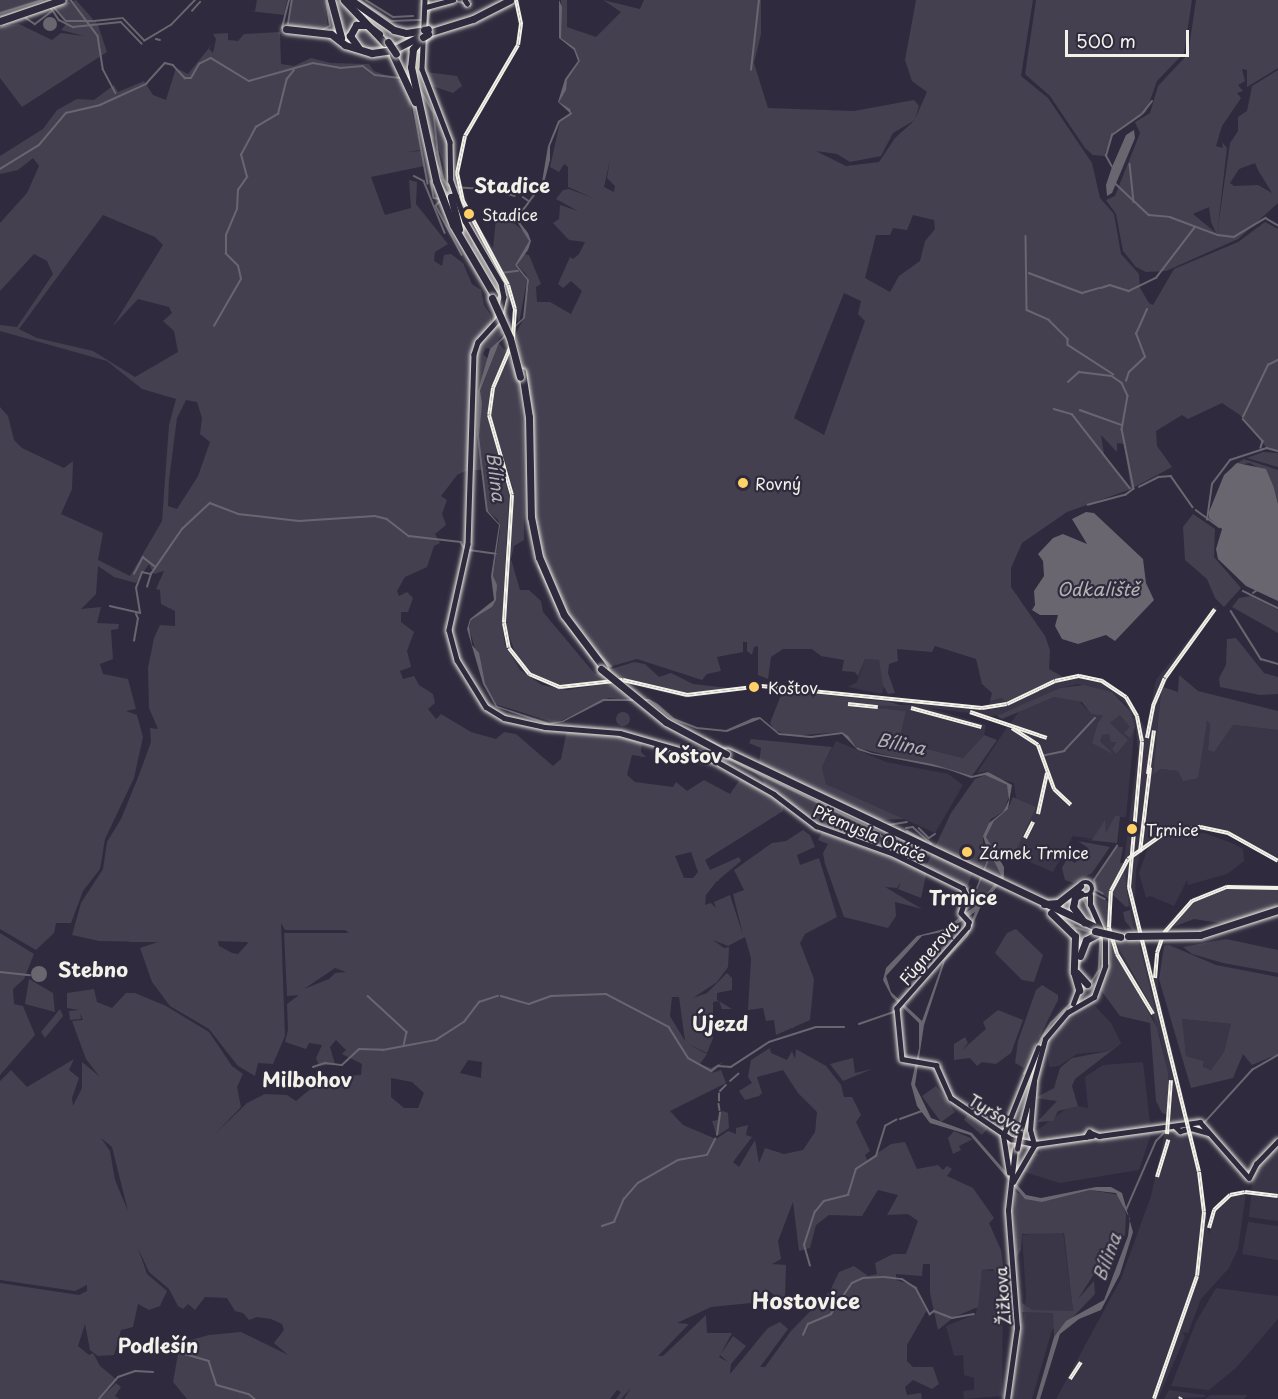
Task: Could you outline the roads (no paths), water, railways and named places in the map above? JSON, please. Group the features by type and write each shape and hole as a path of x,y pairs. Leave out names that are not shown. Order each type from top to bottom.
{"highway":[{"path":"331,0 339,35 349,46"},
{"path":"344,0 387,43"},
{"path":"350,0 394,30 406,33 427,32"},
{"path":"350,0 387,43 410,79 421,112 439,196"},
{"path":"0,19 56,1"},
{"path":"378,34 360,24 352,28 350,36 358,47 380,50 427,32 473,19 506,1"},
{"path":"317,32 331,29 333,14"},
{"path":"286,29 333,34 349,46 382,53 427,32"},
{"path":"427,32 411,54 410,79 439,196 493,297"},
{"path":"453,191 463,243"},
{"path":"442,204 493,297 510,338 521,374 526,417 528,517 536,557 561,617 603,668 656,712 726,753 1052,913 1095,930 1121,936 1203,938 1278,912"},
{"path":"952,863 1033,900 1051,905 1081,892"},
{"path":"1081,892 1073,900 1074,911 1095,930"},
{"path":"1033,900 1068,926 1076,939 1074,972 1079,993"},
{"path":"1088,984 1078,977 1078,966 1084,942 1095,930"}],"main road":[{"path":"425,0 422,69 450,142 453,191"},
{"path":"426,7 453,0"},
{"name":"Přemysla Oráče","path":"453,191 504,297 501,316 480,340 474,354 468,549 459,570 450,640 455,657 489,709 518,723 606,731 650,740 714,760 742,775 816,826 894,854 963,888 967,896 964,917"},
{"path":"1010,1192 1019,1133 1042,1044 1059,1020 1094,997 1104,969 1107,947 1090,905 1092,884 1085,882 1081,892 1101,930 1105,947 1100,974 1079,993 1053,1023 1042,1044 1004,1135 1011,1180"},
{"path":"1081,892 1090,895"},
{"name":"Fügnerova","path":"938,1067 901,1058 899,1003 959,939 969,924 964,917"},
{"path":"1088,984 1095,990"},
{"path":"1079,993 1086,1001"},
{"path":"1011,1180 1032,1144 1031,1105 1042,1044"},
{"name":"Tyršova","path":"938,1067 951,1098 1004,1135 1032,1144 1152,1129 1178,1129 1194,1123 1203,1124 1215,1138"},
{"path":"1178,1129 1196,1129 1215,1138 1248,1172 1278,1141"},
{"name":"Žižkova","path":"1008,1399 1019,1328 1010,1192"},
{"name":"Žižkova","path":"1008,1399 1017,1323 1010,1192"}],"water":[{"path":"559,0 562,7 561,38 575,48 580,61 567,80 566,90 559,102 570,109 572,114 560,122 550,146 550,160 544,183 525,209 515,216 531,241 528,250 517,265 529,280 525,318 499,343 480,391 482,403 479,436 488,511 500,525 493,576 497,585 496,600 492,607 471,620 469,626 472,645 479,653 485,683 497,706 549,723 562,721 603,699 649,699 674,718 697,727 726,730 760,717 779,733 811,736 842,732 856,747 872,753 932,764 972,776 988,772 1012,785 1008,809 994,821 986,837 1004,867 1004,878 980,908 968,936 945,961 924,1025 915,1085 931,1118 972,1133 1026,1195 1041,1198 1096,1187 1111,1187 1122,1193 1129,1216 1116,1193 1090,1190 1042,1202 1025,1199 970,1135 930,1123 917,1106 911,1084 919,1048 919,1023 892,997 883,980 886,968 917,936 944,929 974,907 975,891 989,855 983,836 989,823 1003,812 1009,800 1007,785 985,775 971,778 947,769 871,754 858,750 842,734 811,738 779,735 760,719 727,732 697,729 673,720 649,701 604,701 563,722 548,725 496,707 483,684 467,629 470,619 494,600 491,576 499,525 486,511 477,436 478,391 490,349 523,318 527,280 515,265 529,241 513,215 524,207 542,182 548,146 558,121 570,113 558,102 565,79 578,61 574,50 559,38","holes":["991,855 1001,875 979,904 977,890","975,912 966,936 944,959 922,1021 891,992 886,976 922,936 947,931"]},
{"path":"47,17 53,17 57,24 53,31 47,31 43,27 43,21"},
{"path":"1134,130 1135,138 1112,193 1107,196 1106,185 1112,167 1126,135"},
{"path":"1237,463 1266,469 1274,488 1278,504 1278,601 1246,586 1218,559 1216,549 1222,529 1209,518 1209,512 1224,475"},
{"name":"Odkaliště","path":"1086,512 1094,513 1143,559 1146,583 1154,600 1115,641 1106,635 1078,644 1062,639 1055,626 1058,615 1040,615 1032,610 1035,605 1034,591 1044,576 1043,561 1038,554 1053,538 1063,534 1087,544 1072,519"},
{"path":"39,966 47,974 39,982 31,974"},
{"path":"1130,1221 1133,1232 1120,1274 1101,1310 1079,1319 1060,1334 1040,1399 1036,1399 1054,1337 1066,1321 1104,1300 1128,1236"}],"waterway":[{"path":"0,13 42,0"},
{"path":"71,0 98,36 103,69 116,93"},
{"path":"144,41 171,25 195,0"},
{"path":"282,28 289,0"},
{"path":"288,24 292,0"},
{"path":"322,30 330,26 326,0"},
{"path":"359,0 391,21 424,20"},
{"path":"366,0 393,17 413,16"},
{"path":"422,0 423,6"},
{"path":"751,70 759,0"},
{"path":"455,1 464,3"},
{"path":"192,11 200,2"},
{"path":"50,6 59,20 73,27 121,22 142,44"},
{"path":"53,6 66,21 92,21"},
{"path":"427,27 430,8"},
{"path":"357,9 375,27"},
{"path":"26,18 35,24 52,11"},
{"path":"94,21 121,18"},
{"path":"123,18 144,40"},
{"path":"348,33 353,24"},
{"path":"394,44 411,36"},
{"path":"156,39 160,40"},
{"path":"368,48 386,47"},
{"path":"350,50 366,55"},
{"path":"0,169 39,145 66,113 100,105 146,84 165,63 173,65 185,78 191,78 199,64 211,58 249,81 313,63 340,68 363,66 375,75 400,78"},
{"path":"401,65 410,83"},
{"path":"214,326 241,279 238,266 226,254 226,235 237,209 238,190 247,177 241,155 256,127 278,114 287,79 294,70"},
{"path":"418,86 434,113 438,152 444,180 450,187"},
{"path":"1142,114 1152,101"},
{"path":"413,103 428,184"},
{"path":"1112,167 1106,156 1112,135 1141,115"},
{"path":"435,159 450,193"},
{"path":"1130,164 1134,202"},
{"path":"414,176 424,181 445,233"},
{"path":"439,179 448,195"},
{"path":"431,181 434,198 440,199"},
{"path":"1115,183 1149,215 1170,217 1218,235 1234,237 1266,218"},
{"path":"455,187 495,190"},
{"path":"445,197 451,188"},
{"path":"505,193 515,196"},
{"path":"523,197 529,201"},
{"path":"440,202 436,206 462,255"},
{"path":"1267,219 1278,225"},
{"path":"466,226 478,250"},
{"path":"1101,288 1110,285 1129,291 1156,278 1195,227"},
{"path":"1026,236 1027,310 1049,320 1068,339 1068,345 1113,374"},
{"path":"501,273 518,271"},
{"path":"1029,273 1082,293 1099,288"},
{"path":"1126,381 1129,372 1145,357 1136,334 1147,309"},
{"path":"1243,417 1268,365 1278,360"},
{"path":"1068,382 1079,372 1112,376 1122,383 1128,396 1122,429 1134,489 1126,495 1088,505"},
{"path":"529,390 530,401"},
{"path":"1054,409 1072,414 1130,488"},
{"path":"1080,410 1122,425"},
{"path":"1243,419 1263,441 1261,448"},
{"path":"1207,520 1212,484 1230,460 1267,448 1278,451"},
{"path":"1139,487 1159,477 1171,476 1193,507"},
{"path":"110,606 140,613 136,588 142,572 151,574 182,529 210,503 238,514 299,521 375,516 387,519 409,536 461,542 464,548"},
{"path":"1196,510 1219,527"},
{"path":"469,550 496,554"},
{"path":"134,574 143,557 156,567"},
{"path":"539,566 559,611"},
{"path":"147,587 151,574"},
{"path":"1243,591 1278,608"},
{"path":"1231,611 1261,659 1278,664"},
{"path":"134,641 138,619 136,614"},
{"path":"566,623 592,658"},
{"path":"595,650 611,666"},
{"path":"1041,756 1064,751 1095,718"},
{"path":"706,739 726,749"},
{"path":"727,758 878,832 887,842 886,848"},
{"path":"888,825 907,822"},
{"path":"906,828 913,827 932,844"},
{"path":"919,828 929,838 935,834"},
{"path":"907,831 926,842"},
{"path":"1103,894 1096,890 1094,880 1117,846"},
{"path":"899,847 899,852"},
{"path":"1091,897 1095,894 1105,899"},
{"path":"1068,901 1072,896"},
{"path":"1083,898 1096,923"},
{"path":"1095,910 1103,925"},
{"path":"1067,922 1073,925"},
{"path":"1076,932 1074,927 1092,933"},
{"path":"1101,936 1099,971 1092,982 1083,981 1078,971 1084,946 1091,938 1101,936"},
{"path":"1078,937 1079,947"},
{"path":"1107,966 1108,938"},
{"path":"0,972 30,975"},
{"path":"501,996 529,1004 551,996 606,994 669,1027 688,1058 711,1071 718,1066 731,1067 769,1042 816,1027 844,1027"},
{"path":"368,996 407,1032 404,1046"},
{"path":"313,1067 325,1063 342,1065 359,1049 383,1050 436,1040 464,1022 479,1002 498,996"},
{"path":"1037,1046 1051,1023 1071,1003"},
{"path":"859,1024 894,1012"},
{"path":"1045,1045 1050,1036"},
{"path":"1024,1074 1035,1050"},
{"path":"1204,1123 1252,1070 1278,1055"},
{"path":"730,1081 738,1074"},
{"path":"720,1091 726,1085"},
{"path":"719,1094 719,1101"},
{"path":"719,1104 720,1110"},
{"path":"900,1119 922,1111"},
{"path":"717,1135 720,1113"},
{"path":"810,1266 804,1245 815,1212 824,1201 848,1195 856,1169 876,1156 885,1126 896,1120"},
{"path":"1191,1126 1200,1126"},
{"path":"1126,1210 1156,1141 1165,1132 1177,1130"},
{"path":"602,1226 614,1222 624,1199 638,1183 678,1160 707,1155 715,1139"},
{"path":"803,1335 808,1324 831,1314 852,1283 863,1278 884,1277"},
{"path":"885,1277 902,1279 916,1288 930,1314 934,1311 952,1318 974,1314"},
{"path":"178,1352 209,1361 217,1385 249,1394 255,1399"},
{"path":"99,1399 118,1377 135,1371 153,1372"}],"railway":[{"path":"516,0 521,24 518,45 465,136 457,173 463,201 508,285 515,309 513,341 493,388 489,415 512,495 504,623 509,648 529,674 560,687 623,680 687,695 761,686 982,708 1007,704 1055,681 1079,676 1102,681 1126,697 1137,716 1142,742 1129,887 1199,1172 1204,1212 1197,1276 1154,1399"},
{"path":"1147,738 1153,706 1165,678 1215,609"},
{"path":"848,704 878,707"},
{"path":"911,708 981,727"},
{"path":"970,712 1047,738"},
{"path":"1012,728 1038,745 1054,789 1071,805"},
{"path":"1148,774 1154,730"},
{"path":"1140,852 1150,768"},
{"path":"1038,814 1047,773"},
{"path":"1025,838 1033,822"},
{"path":"1153,1014 1117,954 1109,927 1111,891 1128,859 1163,834 1200,827 1228,833 1278,861"},
{"path":"1155,978 1157,953 1164,933 1192,901 1227,887 1278,888"},
{"path":"1167,1134 1171,1080"},
{"path":"1157,1177 1168,1140"},
{"path":"1209,1228 1214,1210 1230,1195 1245,1192 1278,1196"},
{"path":"1070,1379 1081,1362"}],"place":[{"name":"Stadice","path":"469,214"},
{"name":"Rovný","path":"743,483"},
{"name":"Koštov","path":"754,687"},
{"name":"Trmice","path":"1132,829"},
{"name":"Zámek Trmice","path":"967,852"}],"district":[{"name":"Stadice","path":"512,185"},
{"name":"Koštov","path":"688,755"},
{"name":"Trmice","path":"963,897"},
{"name":"Stebno","path":"93,969"},
{"name":"Újezd","path":"720,1023"},
{"name":"Milbohov","path":"307,1079"},
{"name":"Hostovice","path":"806,1300"},
{"name":"Podlešín","path":"158,1345"}],"water label":[{"name":"Bílina","path":"496,477"},
{"name":"Bílina","path":"901,744"},
{"name":"Bílina","path":"1107,1257"}]}
